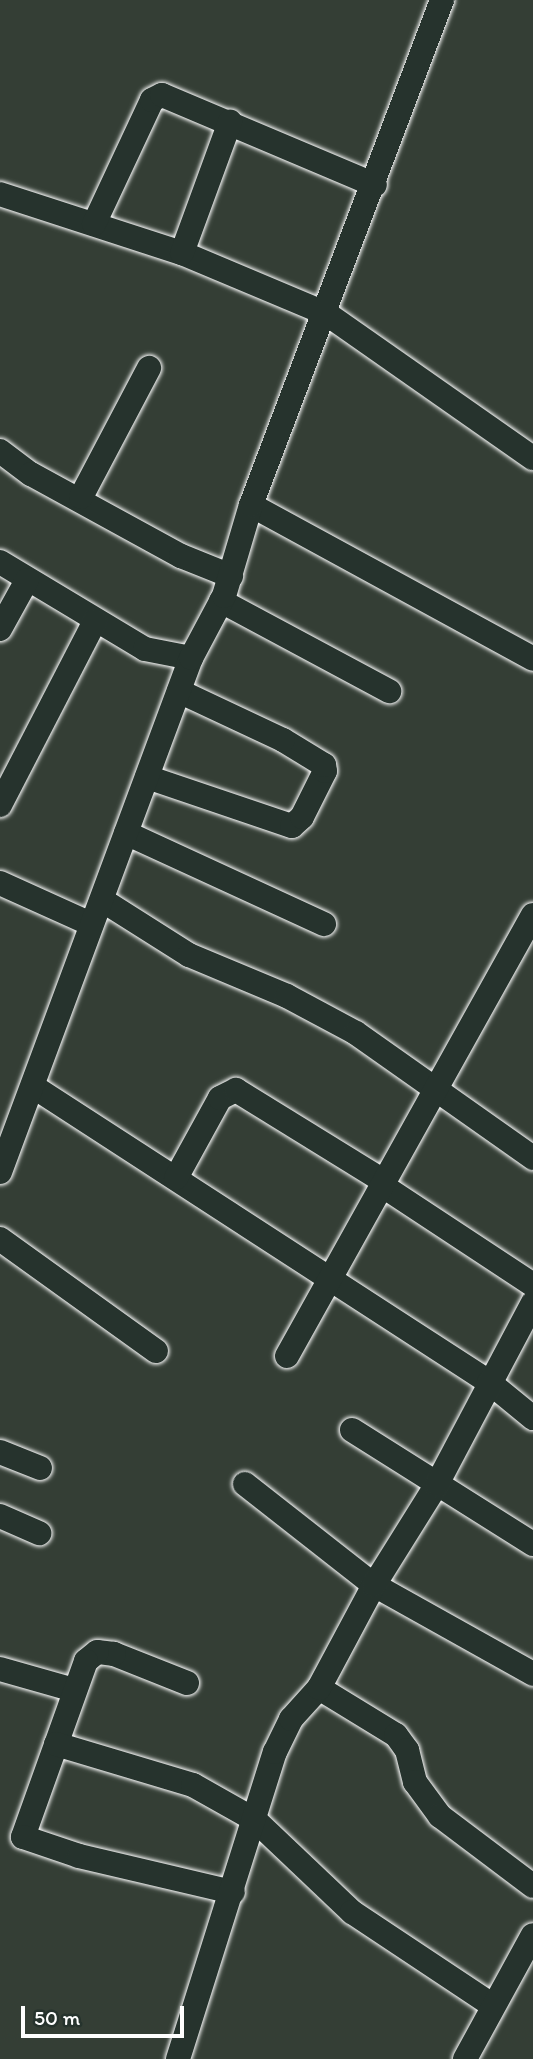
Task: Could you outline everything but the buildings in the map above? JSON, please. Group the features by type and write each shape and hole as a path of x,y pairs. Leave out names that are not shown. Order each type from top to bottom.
{"street":[{"path":"0,1172 8,1121 34,1087 91,924 191,658 231,576 251,505 327,314 442,0"},
{"path":"94,224 152,100 162,95 175,98 375,185"},
{"path":"182,253 230,122"},
{"path":"0,194 182,253 327,314 533,458"},
{"path":"81,497 149,368"},
{"path":"0,451 32,474 81,497 181,556 231,576"},
{"path":"251,505 533,659"},
{"path":"0,562 145,649 191,658"},
{"path":"0,629 27,580"},
{"path":"221,601 389,691"},
{"path":"0,805 95,621"},
{"path":"148,777 292,826 302,817 326,771 324,765 283,740 179,691"},
{"path":"126,833 324,925"},
{"path":"0,883 91,924"},
{"path":"102,900 189,954 287,996 356,1033 533,1158"},
{"path":"287,1356 333,1278 533,915"},
{"path":"34,1087 333,1278 489,1382 533,1418"},
{"path":"176,1178 220,1098 236,1090 384,1184 533,1285"},
{"path":"0,1239 156,1350"},
{"path":"178,2059 233,1892 275,1752 291,1719 319,1688 374,1585 437,1484 533,1303"},
{"path":"352,1430 533,1544"},
{"path":"0,1452 40,1468"},
{"path":"245,1484 374,1585 533,1674"},
{"path":"0,1517 39,1533"},
{"path":"187,1683 97,1652 86,1661 21,1830 27,1841 233,1892"},
{"path":"0,1669 75,1690"},
{"path":"319,1688 396,1735 407,1750 415,1782 440,1816 533,1886"},
{"path":"56,1744 193,1785 255,1821 352,1912 492,2005"},
{"path":"465,2059 492,2005 533,1935"}]}
